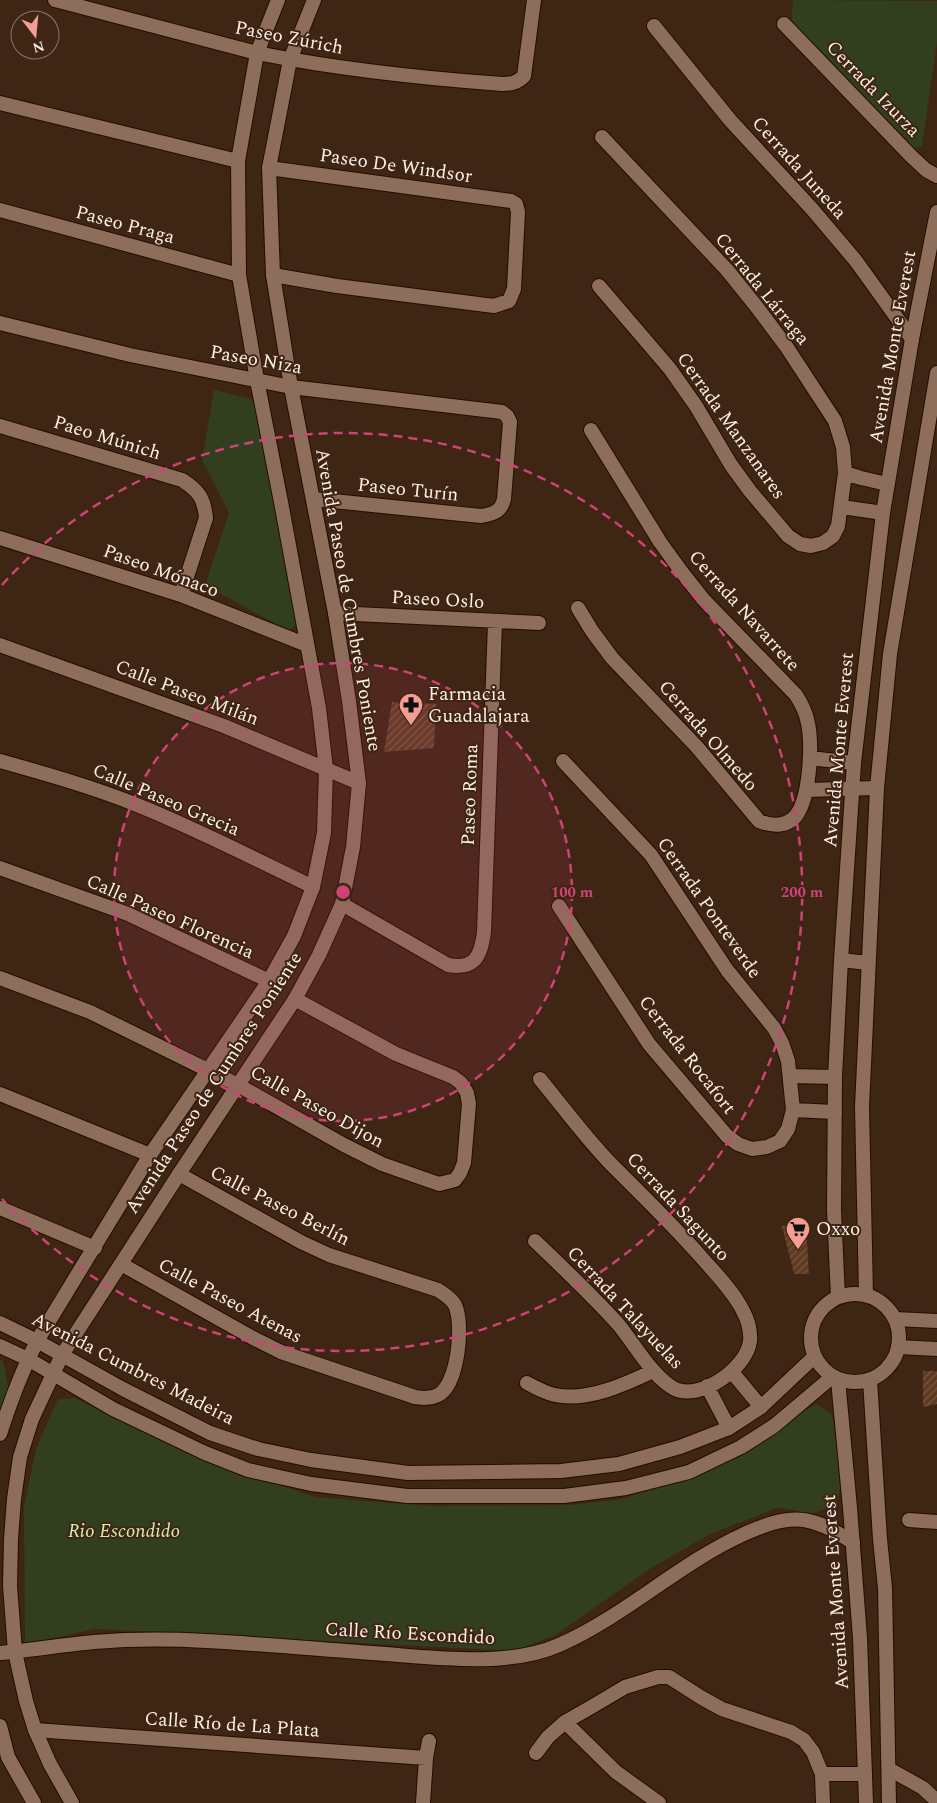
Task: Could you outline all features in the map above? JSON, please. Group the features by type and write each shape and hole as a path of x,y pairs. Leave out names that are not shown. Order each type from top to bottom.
{"street":[{"name":"Paseo Zúrich","path":"55,0 256,54 432,79 502,84 520,81 526,71 534,0"},
{"name":"Avenida Paseo de Cumbres Poniente","path":"0,1434 9,1406 37,1341 150,1155 269,981 294,936 312,887 324,833 326,769 319,708 239,275 238,161 256,54 278,0"},
{"name":"Avenida Paseo de Cumbres Poniente","path":"72,1803 50,1764 35,1730 26,1701 15,1652 10,1586 14,1499 20,1457 32,1419 62,1355 295,999 319,955 342,904 353,847 358,783 349,701 335,613 291,387 273,275 269,168 290,60 314,0"},
{"name":"Cerrada Izurza","path":"784,24 911,156 937,176"},
{"name":"Cerrada Juneda","path":"654,26 730,120 812,209 856,261 912,339"},
{"path":"0,103 238,161"},
{"name":"Cerrada Lárraga","path":"602,137 727,270 786,346 835,421 843,447 845,473 843,490"},
{"name":"Paseo De Windsor","path":"269,168 511,201 516,204 518,212 514,289 509,301 494,306 347,287 273,275"},
{"name":"Paseo Praga","path":"0,210 239,275"},
{"name":"Avenida Monte Everest","path":"838,1297 834,1210 836,1077 841,960 854,763 887,484 912,339 937,212"},
{"name":"Cerrada Manzanares","path":"599,286 670,369 696,406 731,465 788,536 800,544 811,546 822,543 833,536 838,526 843,490"},
{"name":"Paseo Niza","path":"0,323 130,355 291,387 502,412 508,416 510,422 504,499 498,512"},
{"path":"866,1295 862,1107 877,788 890,654 937,373"},
{"name":"Paeo Múnich","path":"0,426 182,480 200,494 206,518 180,595"},
{"name":"Cerrada Navarrete","path":"591,430 660,542 681,572 703,599 796,695 804,707 808,720 810,758 808,774"},
{"path":"845,473 887,484"},
{"name":"Paseo Turín","path":"313,499 480,516 498,512"},
{"path":"842,507 883,513"},
{"name":"Paseo Mónaco","path":"0,538 180,595 307,645"},
{"name":"Cerrada Olmedo","path":"578,608 612,658 697,747 759,821 768,825 778,826 790,821 799,812 806,790 808,774"},
{"name":"Paseo Oslo","path":"335,613 540,623"},
{"name":"Paseo Roma","path":"342,904 448,965 458,967 470,964 477,959 482,948 484,932 495,622"},
{"name":"Calle Paseo Milán","path":"0,645 224,726 358,783"},
{"path":"867,649 890,654"},
{"path":"810,758 854,763"},
{"name":"Calle Paseo Grecia","path":"0,760 137,804 204,834 312,887"},
{"name":"Cerrada Ponteverde","path":"563,761 652,855 727,970 774,1028 782,1043 788,1061 792,1095"},
{"path":"806,790 877,788"},
{"name":"Calle Paseo Florencia","path":"0,868 128,914 269,981"},
{"name":"Cerrada Rocafort","path":"559,906 649,1044 727,1136 738,1144 752,1149 767,1147 780,1141 788,1129 793,1110 792,1095"},
{"path":"841,960 868,963"},
{"name":"Calle Paseo Dijon","path":"0,978 90,1012 238,1085 382,1164 439,1184 455,1180 464,1163 469,1104 468,1093 461,1083 453,1076 396,1054 295,999"},
{"path":"790,1076 836,1077"},
{"name":"Cerrada Sagunto","path":"540,1079 608,1161 668,1221 716,1274 741,1307 748,1324 750,1342 744,1356 726,1376"},
{"path":"0,1094 150,1155"},
{"path":"793,1110 835,1112"},
{"name":"Calle Paseo Berlín","path":"179,1174 328,1255 438,1290 450,1298 458,1315 460,1333 458,1351 449,1382 445,1390 438,1395"},
{"path":"0,1208 95,1248"},
{"name":"Cerrada Talayuelas","path":"535,1241 612,1318 637,1347 653,1371 667,1384 677,1390 691,1391 707,1386 726,1376"},
{"name":"Calle Paseo Atenas","path":"121,1264 281,1352 415,1397 427,1398 438,1395"},
{"path":"852,1294 866,1295 883,1304 895,1319 899,1333 898,1347 893,1361 883,1373 870,1380 854,1383 835,1378 814,1357 810,1339 813,1322 823,1307 838,1297 852,1294"},
{"path":"895,1319 937,1321"},
{"name":"Avenida Cumbres Madeira","path":"0,1323 210,1433 258,1449 311,1460 408,1473 561,1471 619,1464 680,1447 729,1428 761,1407 814,1357"},
{"name":"Avenida Cumbres Madeira","path":"0,1346 28,1359 113,1409 205,1453 248,1470 311,1484 407,1496 564,1496 626,1488 689,1472 741,1447 774,1426 835,1378"},
{"path":"898,1347 937,1349"},
{"path":"527,1383 557,1396 576,1396 608,1391 653,1371"},
{"path":"726,1376 761,1407"},
{"name":"Avenida Monte Everest","path":"835,1378 853,1542 860,1638 866,1803"},
{"path":"870,1380 885,1588 889,1803"},
{"path":"707,1386 729,1428"},
{"path":"510,1472 511,1497"},
{"path":"407,1496 408,1473"},
{"name":"Calle Río Escondido","path":"0,1653 94,1642 148,1640 206,1641 445,1658 488,1659 530,1655 558,1646 595,1626 695,1560 727,1542 782,1520 803,1520 825,1525 853,1542"},
{"path":"909,1520 937,1522"},
{"path":"536,1753 548,1737 565,1722 625,1687 658,1677 669,1677 722,1709 791,1732 804,1740 813,1752 822,1774 823,1803"},
{"path":"565,1722 616,1772 659,1803"},
{"path":"0,1726 4,1756 34,1803"},
{"name":"Calle Río de La Plata","path":"35,1730 426,1758"},
{"path":"423,1803 426,1758 430,1741"},
{"path":"889,1769 923,1788 937,1801"},
{"path":"822,1774 865,1774"}],"green space":[{"path":"793,0 937,1 937,42 922,146 907,150 791,32"},
{"path":"214,390 258,401 302,620 288,631 205,585 229,513 202,460"},
{"path":"0,1360 3,1361 11,1400 0,1442"},
{"name":"Rio Escondido","path":"75,1398 220,1466 316,1497 430,1506 569,1505 622,1499 674,1481 725,1458 816,1404 831,1414 840,1444 843,1483 835,1505 809,1515 795,1510 777,1508 710,1534 651,1568 554,1636 513,1651 96,1629 25,1644 24,1507 36,1449 58,1399"}],"building":[{"name":"Farmacia Guadalajara","path":"392,702 436,704 434,748 384,752"},
{"name":"Oxxo","path":"806,1225 809,1274 794,1274 782,1226"},
{"path":"923,1371 937,1371 937,1404 923,1407"}],"place":[{"name":"Farmacia Guadalajara","path":"411,726"},
{"name":"Oxxo","path":"798,1250"}]}
